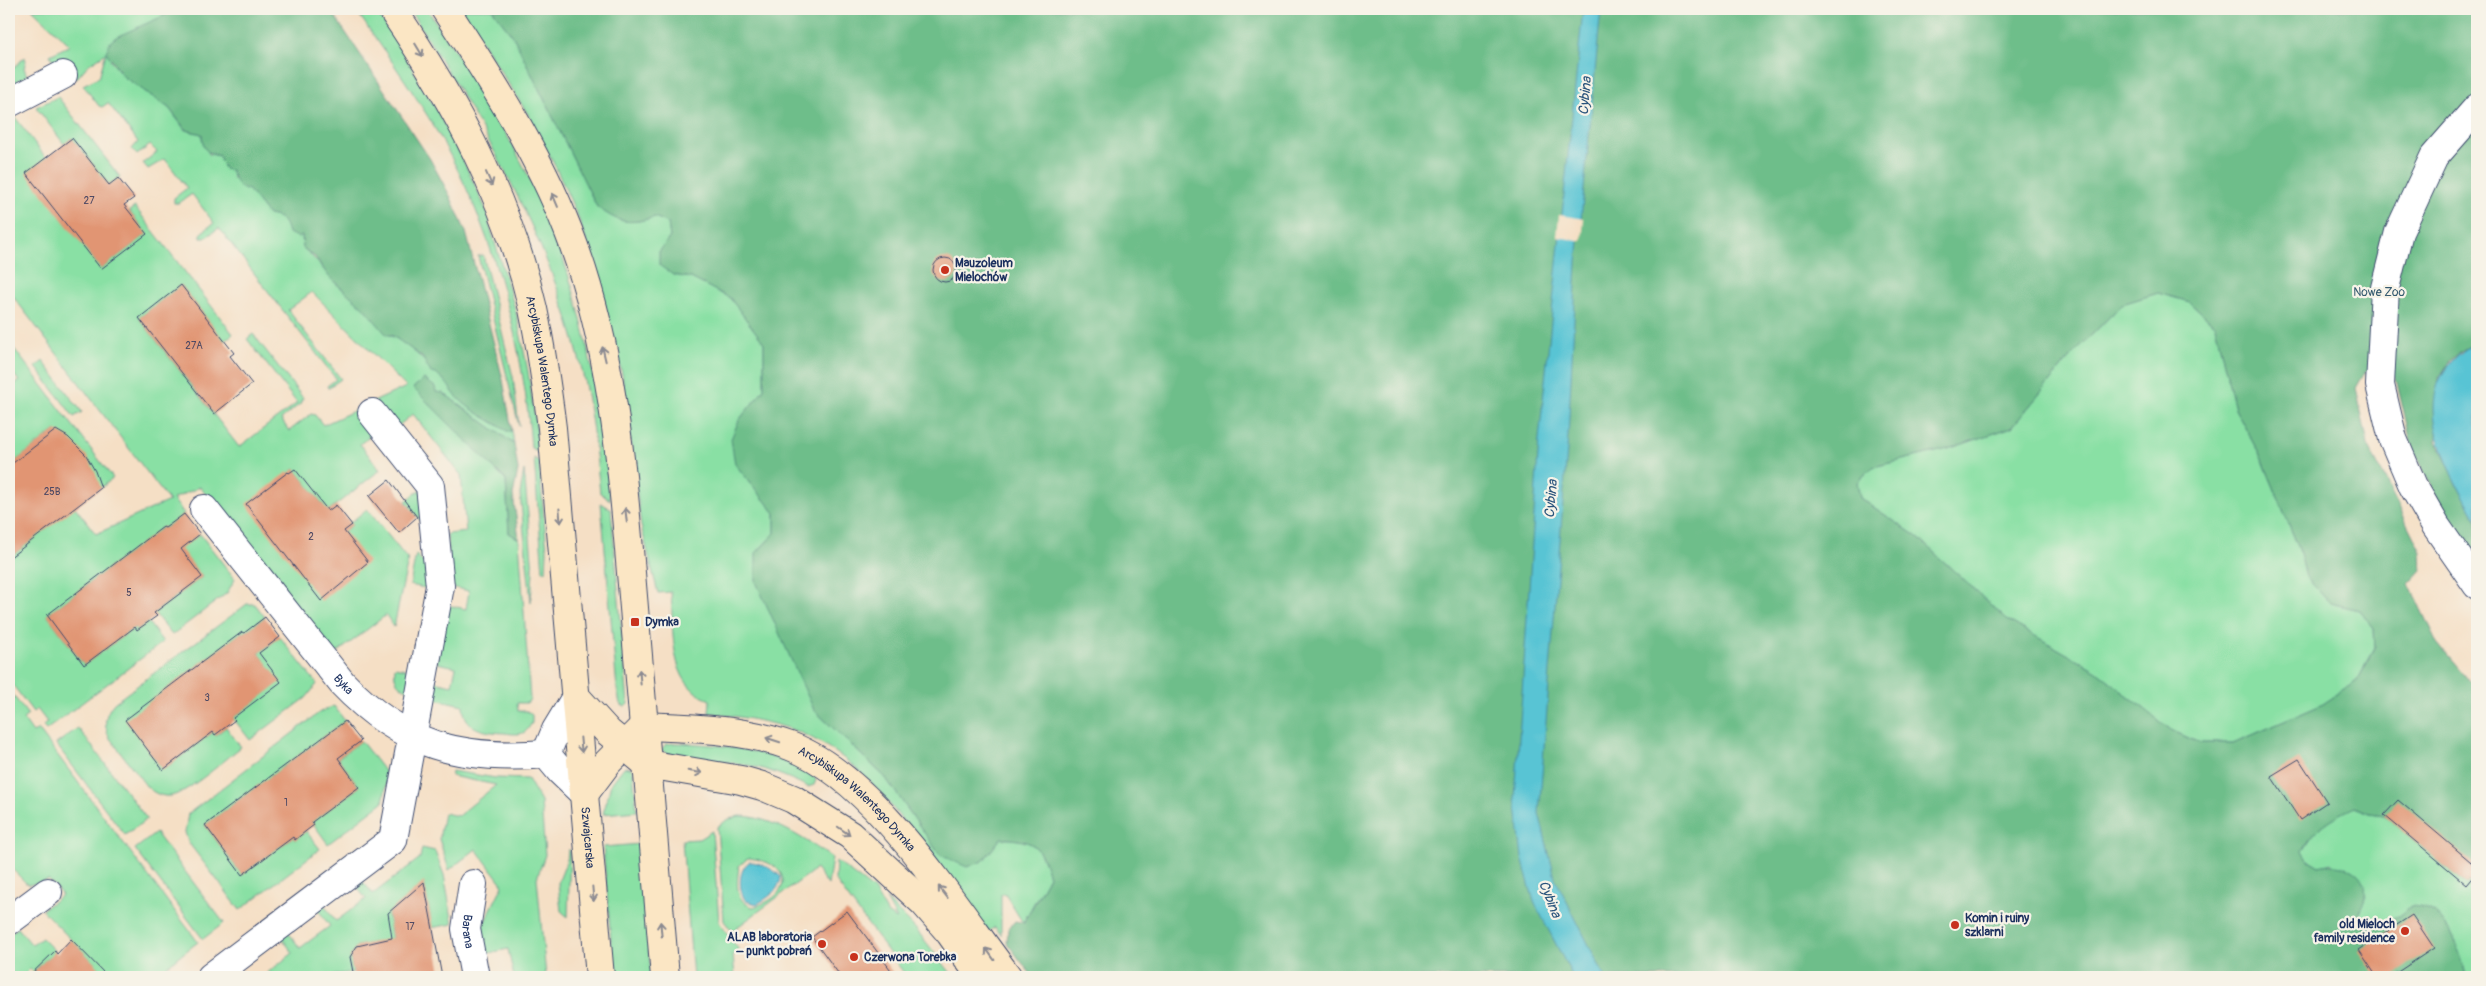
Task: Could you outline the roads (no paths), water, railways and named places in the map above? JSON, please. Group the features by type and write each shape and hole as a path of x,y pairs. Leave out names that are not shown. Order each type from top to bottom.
{"street":[{"name":"Arcybiskupa Walentego Dymka","path":"392,9 469,135 514,244 532,308 545,376 552,428 576,697"},
{"path":"445,9 503,99 546,180 568,231 592,305 613,400 626,518 665,977"},
{"path":"9,104 63,74"},
{"path":"2477,108 2434,157 2399,232 2385,288 2380,385 2393,439 2413,486 2436,526 2477,585"},
{"path":"211,977 393,840 440,586 430,486 372,413"},
{"name":"Byka","path":"204,509 342,683 359,701 388,724 413,737 437,746 469,753 520,756 546,754"},
{"path":"644,726 625,745 608,762 584,794 561,772 546,754 556,730 576,697 608,732 625,745 647,764 740,780 762,786 793,799 826,818 850,835 887,866 924,903 950,933 981,977"},
{"name":"Szwajcarska","path":"576,697 600,977"},
{"name":"Arcybiskupa Walentego Dymka","path":"644,726 743,733 791,746 816,758 842,777 881,814 1008,977"},
{"name":"Barana","path":"473,884 466,929 475,977"},
{"path":"9,921 48,892"}],"water":[{"name":"Cybina","path":"1583,9 1601,9 1577,262 1568,437 1539,813 1555,878 1605,977 1573,977 1534,902 1522,858 1515,798 1539,439"},
{"path":"2477,342 2477,520 2442,450 2436,426 2434,402 2440,380 2453,360"},
{"path":"749,862 766,866 781,877 776,890 757,904 746,901 742,892 741,875"}],"place":[{"name":"Mauzoleum Mielochów","path":"945,270"},
{"name":"Dymka","path":"635,622"},
{"name":"Komin i ruiny szklarni","path":"1955,925"},
{"name":"old Mieloch family residence","path":"2405,931"},
{"name":"ALAB laboratoria – punkt pobrań","path":"822,944"},
{"name":"Czerwona Torebka","path":"854,957"}],"park label":[{"name":"Nowe Zoo","path":"2379,292"}]}
